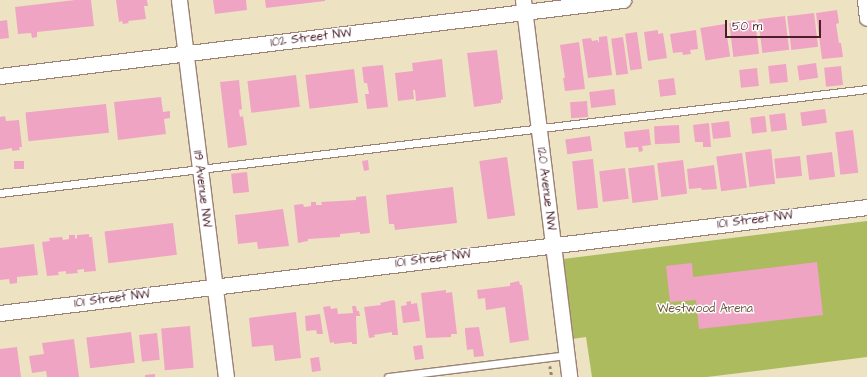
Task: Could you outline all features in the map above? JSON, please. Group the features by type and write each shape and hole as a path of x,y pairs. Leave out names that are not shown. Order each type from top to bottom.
{"street":[{"name":"119 Avenue NW","path":"179,0 226,377"},
{"name":"102 Street NW","path":"0,76 185,53 523,6 623,0"},
{"path":"865,0 867,18"},
{"name":"120 Avenue NW","path":"523,6 569,377"},
{"name":"101 Street NW","path":"0,313 867,206"}],"lane":[{"path":"0,193 867,89"},
{"path":"388,377 567,355"}],"green space":[{"name":"Westwood Arena","path":"867,221 867,357 707,377 592,377 586,337 572,339 563,259"}],"building":[{"path":"75,0 91,0 94,26 37,32 37,37 32,38 31,33 18,34 15,7"},
{"path":"116,0 147,0 148,6 144,6 146,19 128,21 129,23 123,24 122,21 119,22"},
{"path":"213,0 246,0 247,10 215,14"},
{"path":"265,0 325,0 325,1 266,8"},
{"path":"837,10 839,23 836,24 843,57 822,59 816,13"},
{"path":"814,13 818,47 791,50 787,16"},
{"path":"785,16 789,50 762,53 758,19"},
{"path":"7,20 9,38 0,39 0,21"},
{"path":"755,20 759,54 733,57 729,23"},
{"path":"725,24 730,57 705,61 700,28"},
{"path":"658,30 658,34 663,33 667,58 648,61 644,32"},
{"path":"696,30 698,49 690,50 691,54 683,55 682,52 673,53 670,34"},
{"path":"637,32 642,69 630,70 625,34"},
{"path":"607,36 612,75 588,78 582,39 591,38 592,41 598,40 599,42 599,37"},
{"path":"623,37 628,74 616,75 611,39"},
{"path":"579,42 585,89 565,91 563,78 565,78 560,45"},
{"path":"497,50 503,99 501,100 501,103 474,107 467,53"},
{"path":"442,59 446,97 416,101 415,90 413,90 414,99 398,101 395,73 413,71 412,63"},
{"path":"816,63 818,78 799,80 797,66"},
{"path":"786,64 788,82 770,84 768,66"},
{"path":"383,65 388,107 367,109 365,94 369,94 367,83 364,83 362,67"},
{"path":"841,66 843,85 826,87 824,68"},
{"path":"757,68 759,86 741,88 739,70"},
{"path":"354,69 358,103 310,109 305,75"},
{"path":"296,75 300,107 251,113 247,81"},
{"path":"674,78 676,95 660,97 658,80"},
{"path":"239,80 242,109 239,110 240,117 243,116 247,145 228,148 220,82"},
{"path":"614,89 616,105 591,108 589,92"},
{"path":"161,97 163,112 170,111 170,118 164,119 166,134 118,140 114,102"},
{"path":"587,101 588,117 571,118 570,102"},
{"path":"106,104 109,133 28,141 25,112"},
{"path":"825,109 827,123 802,126 800,112"},
{"path":"785,113 787,130 771,132 769,115"},
{"path":"5,116 6,121 19,120 22,147 19,147 20,150 12,151 12,148 0,150 0,117"},
{"path":"765,116 767,132 752,134 750,118"},
{"path":"729,121 731,137 713,139 711,123"},
{"path":"709,123 711,147 703,147 703,142 695,142 693,125"},
{"path":"679,125 680,143 655,144 654,126"},
{"path":"649,129 651,145 642,146 643,151 639,152 638,147 626,148 624,132"},
{"path":"853,130 858,173 840,175 835,132"},
{"path":"590,136 592,151 567,154 565,139"},
{"path":"771,149 775,184 749,187 745,152"},
{"path":"832,152 835,177 809,180 806,155"},
{"path":"742,153 747,188 721,191 716,157"},
{"path":"800,156 802,176 776,179 774,159"},
{"path":"507,157 515,215 487,219 479,161"},
{"path":"593,159 598,208 577,210 572,161"},
{"path":"368,160 369,170 364,171 362,161"},
{"path":"683,160 687,194 661,197 657,163"},
{"path":"14,161 24,161 24,169 14,169"},
{"path":"654,165 658,200 632,203 628,168"},
{"path":"714,165 717,189 689,189 687,169"},
{"path":"625,168 629,199 603,202 599,171"},
{"path":"247,172 249,192 233,194 231,174"},
{"path":"453,187 457,223 395,230 394,224 389,224 386,195"},
{"path":"366,196 370,233 360,234 360,232 340,234 340,237 308,239 308,241 298,243 294,205 303,204 304,207 311,206 311,202 316,202 316,205 322,205 321,202 356,200 356,197"},
{"path":"283,209 289,246 258,249 257,242 238,244 235,215"},
{"path":"173,223 177,255 108,263 105,231"},
{"path":"89,234 89,237 92,237 96,271 84,272 84,269 77,270 78,273 66,274 66,271 58,272 59,275 47,276 42,242 50,241 49,238 62,237 63,240 69,239 69,235 75,235 75,239 77,238 77,235"},
{"path":"34,244 38,275 17,277 17,283 10,284 9,279 0,280 0,248"},
{"name":"Westwood Arena","path":"817,262 823,315 699,329 696,300 670,302 666,266 692,263 693,277"},
{"path":"519,281 520,285 522,285 529,340 510,343 505,307 486,310 485,298 478,299 477,290 510,286 510,283"},
{"path":"446,290 446,293 452,292 457,334 451,334 451,337 426,338 421,293"},
{"path":"393,300 395,301 398,335 392,335 392,332 374,335 375,337 369,338 364,307 381,305 380,303"},
{"path":"411,301 411,304 417,303 420,321 403,323 401,306 407,305 406,302"},
{"path":"330,306 331,309 337,308 338,314 353,313 352,306 356,306 360,316 356,316 357,344 352,344 352,342 330,343 323,307"},
{"path":"296,312 301,358 275,361 273,345 252,347 249,318"},
{"path":"320,314 323,334 317,334 316,330 306,331 305,316"},
{"path":"190,326 194,368 165,370 161,329"},
{"path":"479,327 484,356 474,357 473,349 467,350 465,328"},
{"path":"131,332 135,363 90,368 86,337"},
{"path":"157,333 160,360 142,362 139,335"},
{"path":"74,339 79,377 47,377 46,371 32,373 29,356 44,354 42,343"},
{"path":"422,345 424,359 415,360 413,346"},
{"path":"17,347 21,377 0,377 0,349"},
{"path":"319,357 321,371 312,372 310,358"},
{"path":"155,374 155,377 145,377 145,375"}]}
